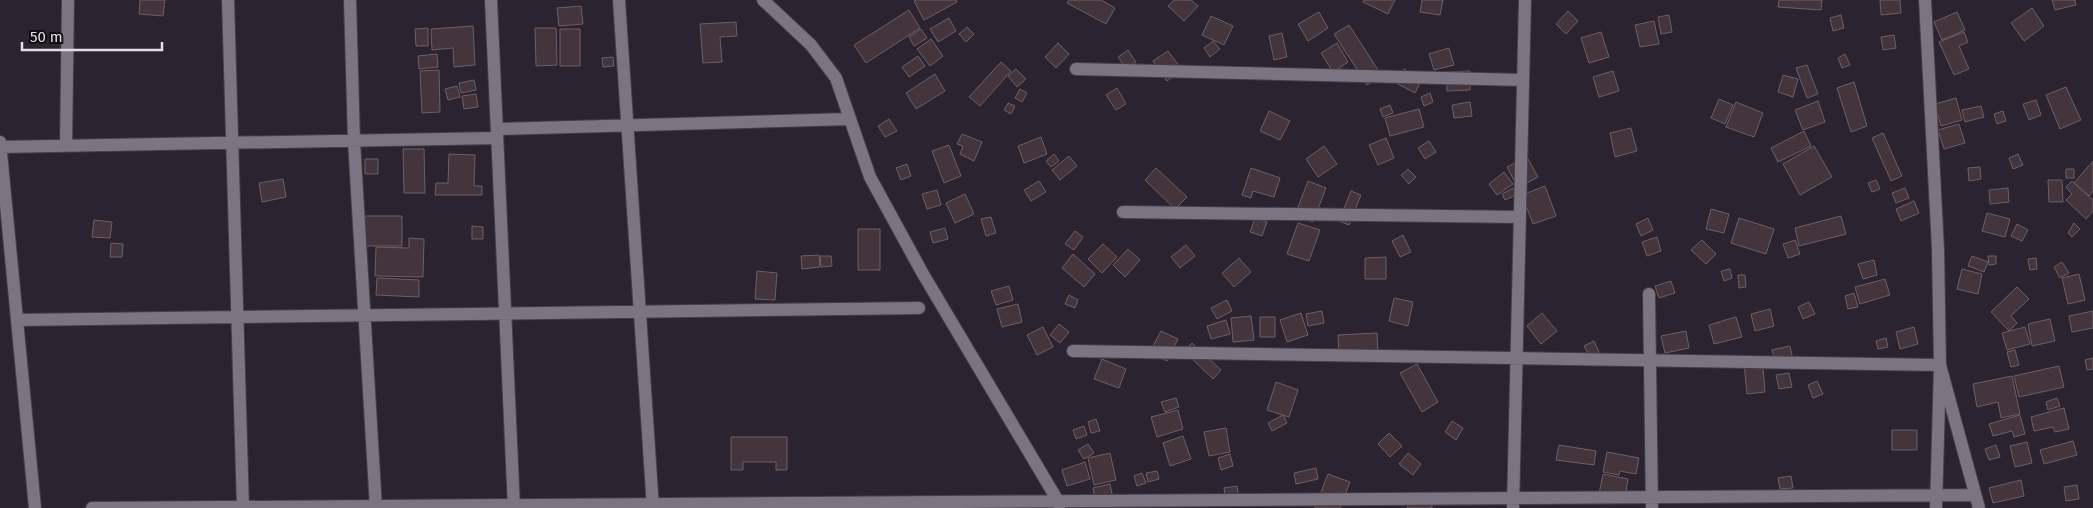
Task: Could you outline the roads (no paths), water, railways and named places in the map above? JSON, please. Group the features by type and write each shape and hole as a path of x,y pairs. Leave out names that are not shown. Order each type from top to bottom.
{"street":[{"path":"66,146 68,0"},
{"path":"228,0 242,508"},
{"path":"350,0 354,141 376,507"},
{"path":"491,0 514,507"},
{"path":"619,0 653,506"},
{"path":"763,0 811,45 836,78 870,177 922,274 1058,505"},
{"path":"1513,503 1525,0"},
{"path":"1925,0 1938,249 1940,364 1936,502"},
{"path":"1076,69 1523,80"},
{"path":"0,147 354,141 626,126 850,119"},
{"path":"0,142 2,182 35,508"},
{"path":"1123,212 1519,217"},
{"path":"1649,294 1651,503"},
{"path":"17,320 919,308"},
{"path":"1073,350 1940,364"},
{"path":"1940,364 1978,508"},
{"path":"92,508 1936,502 1975,495"}]}
